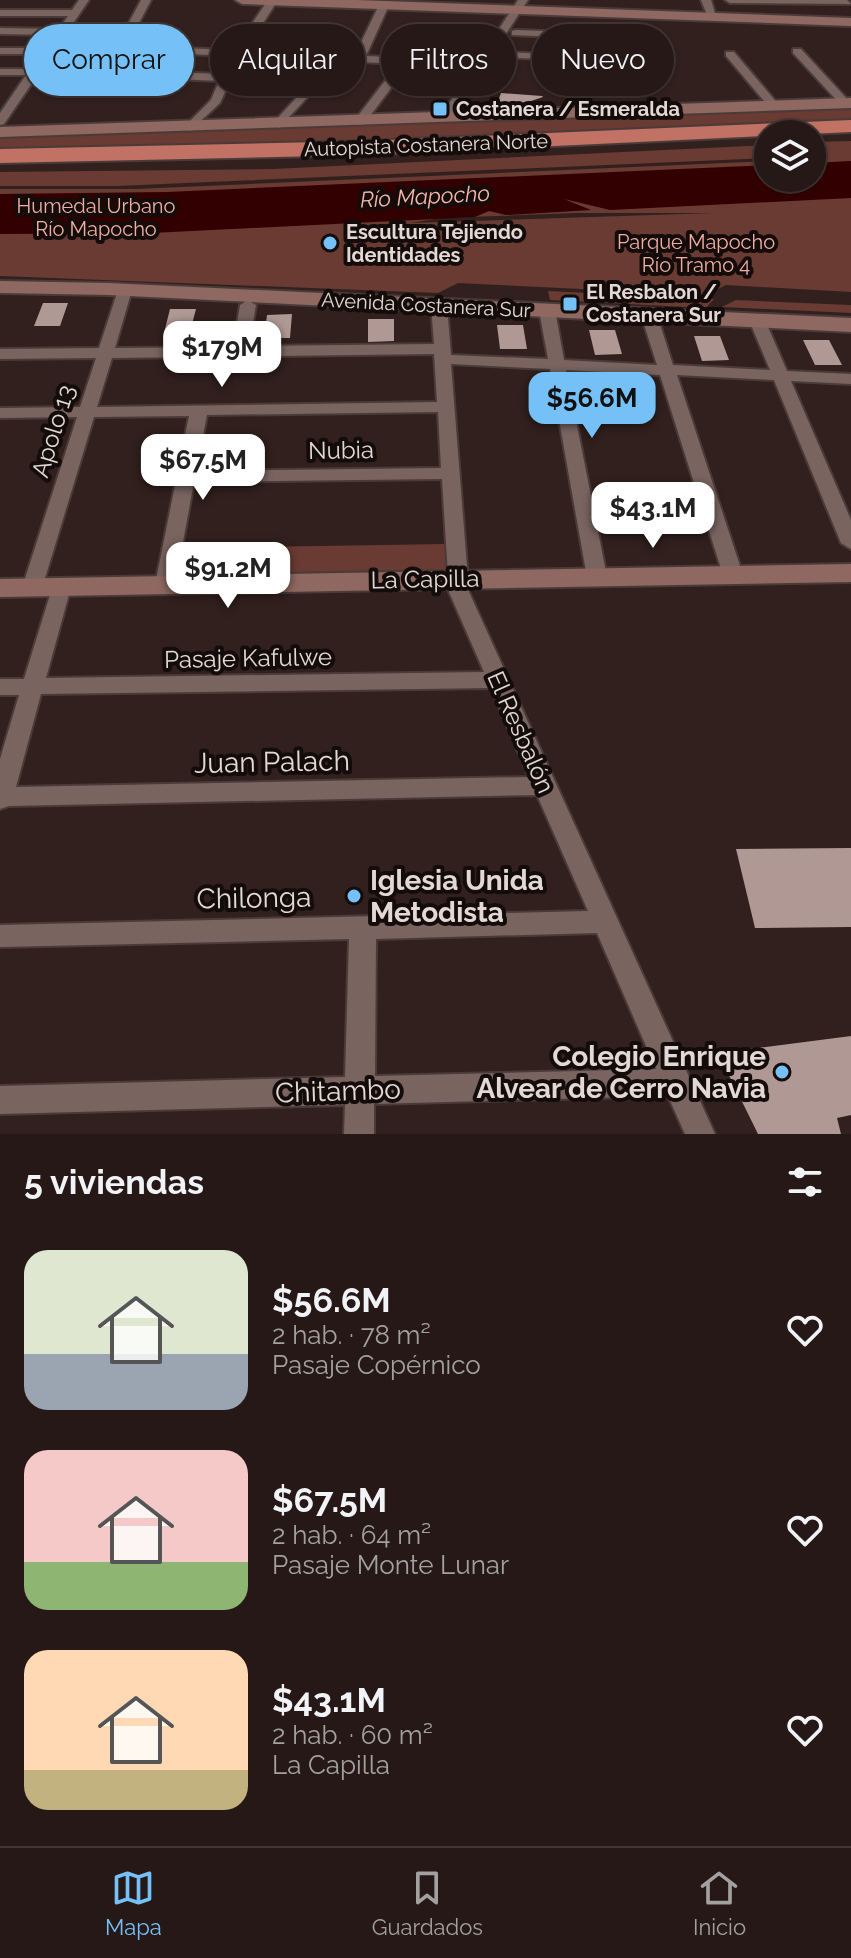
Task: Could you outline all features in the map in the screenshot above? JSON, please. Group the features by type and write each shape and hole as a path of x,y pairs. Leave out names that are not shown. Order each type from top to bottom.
{"highway":[{"name":"Autopista Costanera Norte","path":"0,156 365,148 851,126"},
{"path":"826,136 851,135"},
{"name":"Autopista Costanera Norte","path":"0,165 293,160 754,140"}],"street":[{"path":"68,24 84,0"},
{"path":"146,0 114,48 210,53"},
{"path":"242,0 384,5 527,5 713,18 851,22"},
{"path":"706,0 713,18"},
{"path":"730,0 847,5"},
{"path":"257,24 272,1"},
{"path":"365,46 384,5"},
{"path":"527,5 516,33 532,34"},
{"path":"512,24 527,5"},
{"path":"0,13 76,13"},
{"path":"0,31 24,31"},
{"path":"0,51 24,51"},
{"path":"797,51 848,103"},
{"path":"730,54 774,106"},
{"path":"0,72 24,72"},
{"path":"0,121 24,87"},
{"path":"360,121 381,94"},
{"path":"2,96 18,96"},
{"path":"190,127 219,96"},
{"path":"279,124 304,96"},
{"path":"453,117 464,96"},
{"path":"453,117 470,96"},
{"path":"0,132 848,103"},
{"name":"Avenida Costanera Sur","path":"0,287 125,290 851,325"},
{"name":"Apolo 13","path":"32,588 125,290"},
{"path":"240,351 248,305"},
{"name":"El Resbalón","path":"439,305 456,578 462,601 700,1134"},
{"path":"547,310 597,577"},
{"path":"649,315 733,575"},
{"path":"757,320 851,543"},
{"path":"0,354 240,351 442,354 557,365 851,379"},
{"path":"0,413 445,407"},
{"path":"165,585 199,410"},
{"name":"Nubia","path":"186,477 449,473"},
{"name":"La Capilla","path":"0,588 851,573"},
{"path":"0,798 61,587"},
{"name":"Pasaje Kafulwe","path":"0,687 498,680"},
{"name":"Juan Palach","path":"0,798 545,786"},
{"name":"Chilonga","path":"0,936 606,922"},
{"path":"359,1134 363,928"},
{"name":"Chitambo","path":"0,1100 677,1082"}],"green space":[{"path":"851,107 851,121 754,120 754,125 404,140 0,150 0,136"},
{"name":"Parque Mapocho Río Tramo 4","path":"851,141 851,292 726,285 706,295 458,283 438,293 0,276 0,189 136,189 754,162 754,192 826,192 826,142","holes":["577,213 713,213 410,223 441,218"]},
{"path":"754,146 754,159 117,186 0,186 0,172 273,169"},
{"path":"548,291 714,299 706,308 550,300"},
{"path":"736,300 851,305 851,313 722,307"},
{"path":"446,544 448,572 176,575 181,548"}],"water":[{"name":"Humedal Urbano Río Mapocho","path":"851,161 851,198 610,210 564,199 591,210 506,215 489,211 475,217 152,233 0,234 0,194 167,192 754,166 754,192 826,192 826,162"}],"building":[{"path":"500,96 543,97 513,107 496,107"},
{"path":"43,303 68,303 60,326 34,326"},
{"path":"170,309 196,309 190,332 164,333"},
{"path":"292,314 290,338 264,338 267,315"},
{"path":"368,319 394,319 394,341 368,342"},
{"path":"497,325 523,325 527,349 500,349"},
{"path":"589,330 615,330 622,354 595,355"},
{"path":"694,336 720,336 729,360 702,361"},
{"path":"803,340 829,340 842,365 815,365"},
{"path":"851,848 851,927 755,928 736,849"},
{"path":"851,1036 851,1115 837,1118 841,1134 758,1134 718,1053"}],"place":[{"name":"Costanera / Esmeralda","path":"440,109"},
{"name":"Escultura Tejiendo Identidades","path":"330,243"},
{"name":"El Resbalon / Costanera Sur","path":"570,304"},
{"name":"Iglesia Unida Metodista","path":"354,896"},
{"name":"Colegio Enrique Alvear de Cerro Navia","path":"782,1072"}],"water label":[{"name":"Río Mapocho","path":"425,196"}]}
